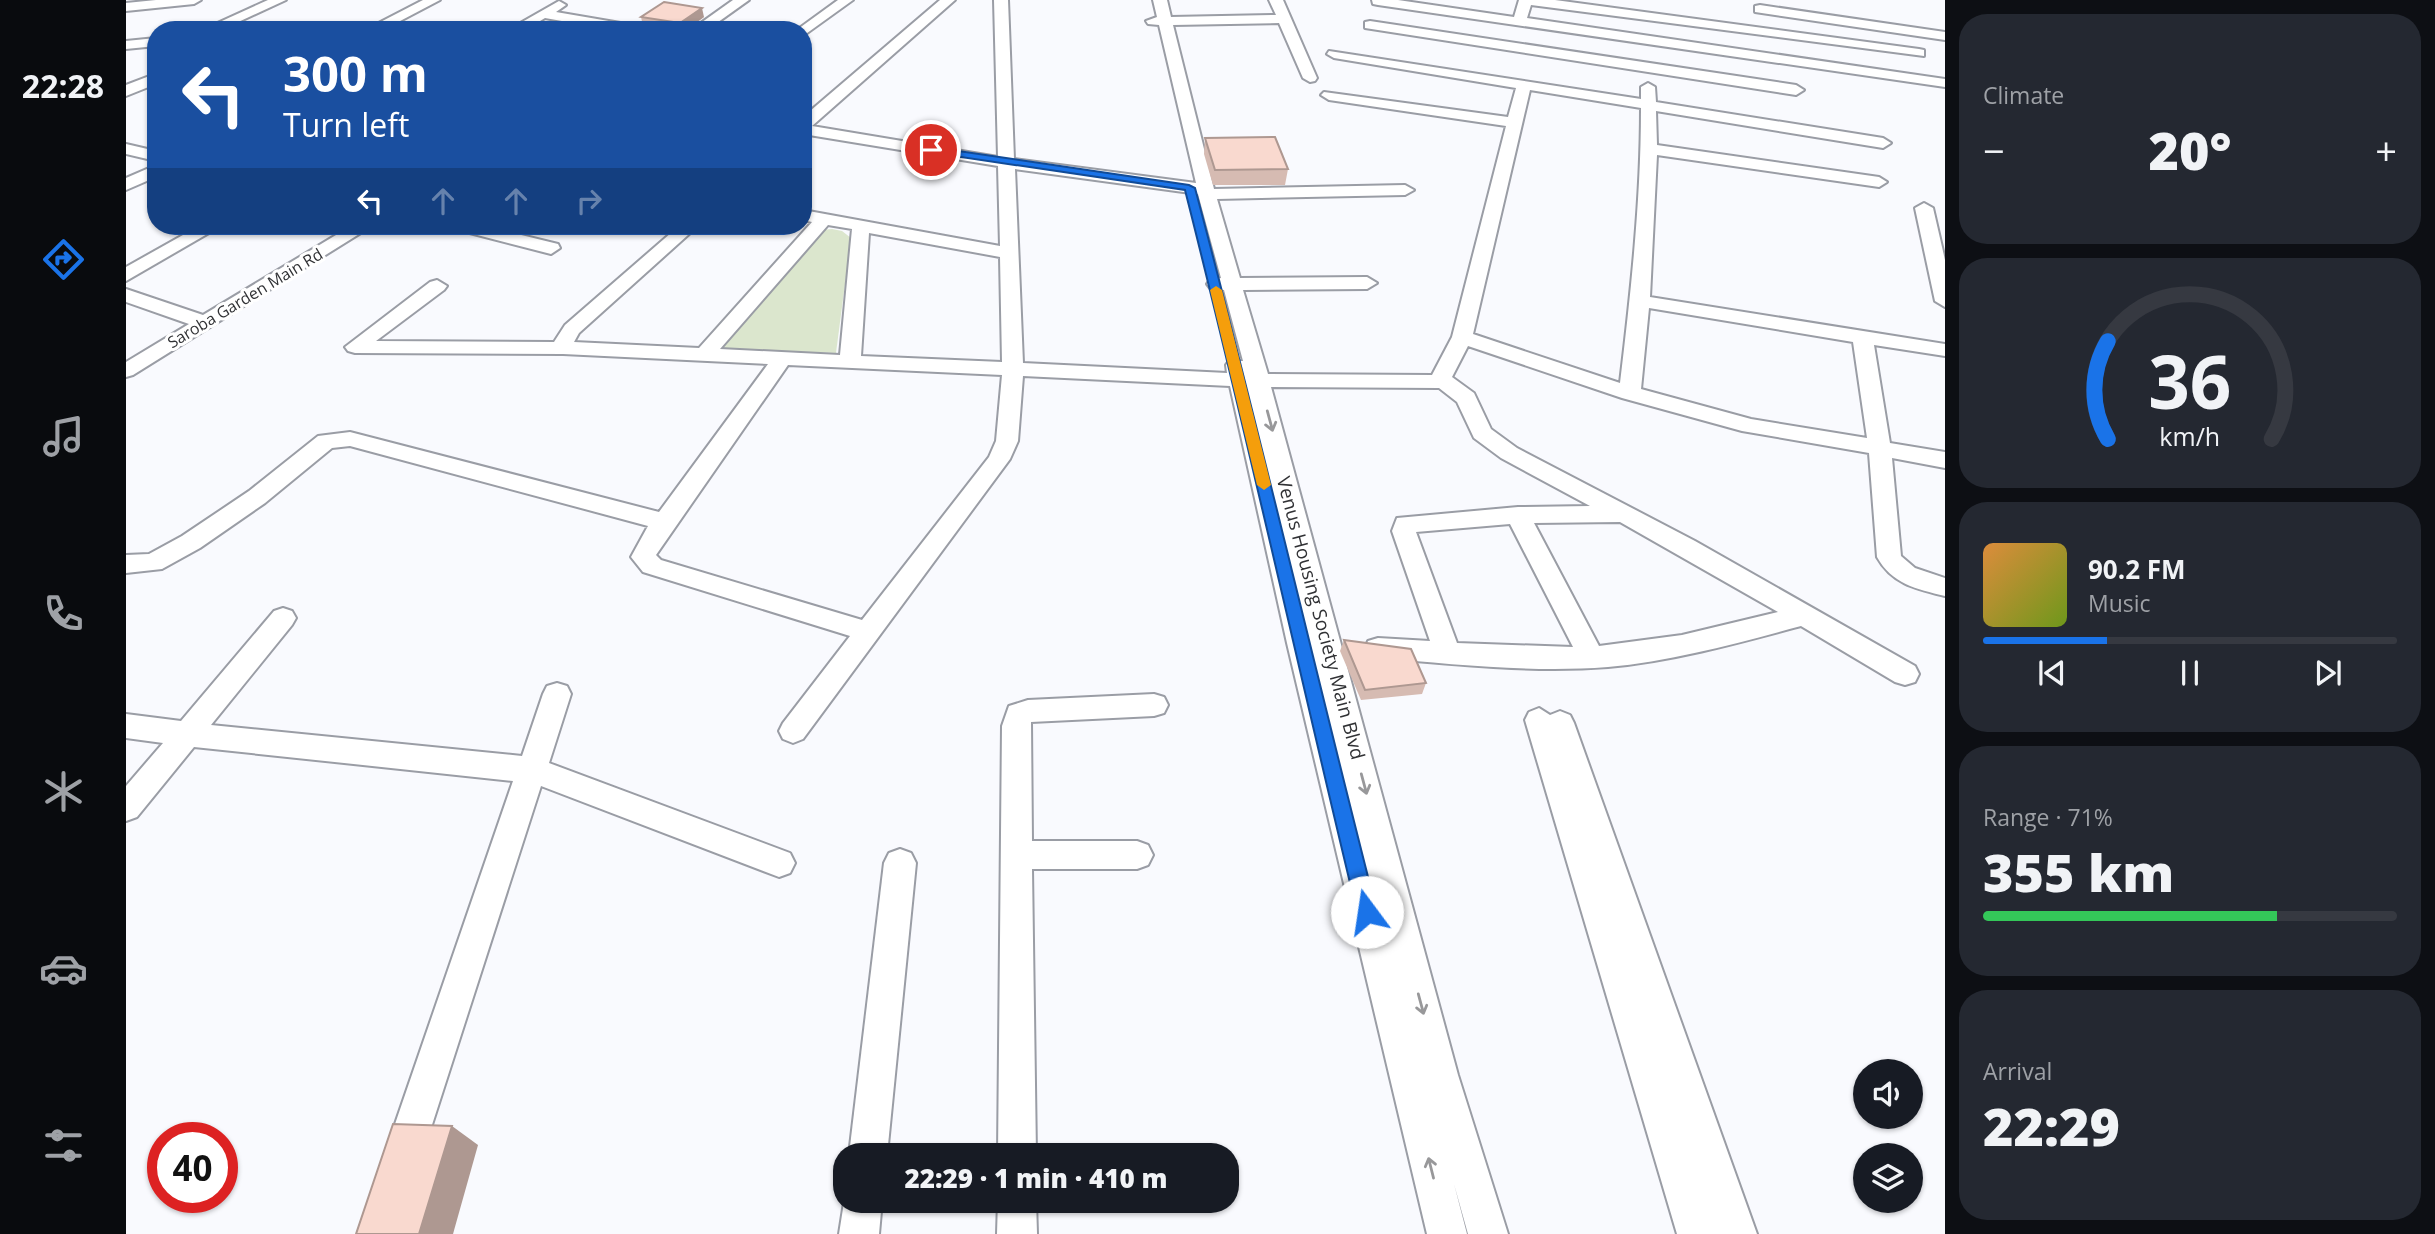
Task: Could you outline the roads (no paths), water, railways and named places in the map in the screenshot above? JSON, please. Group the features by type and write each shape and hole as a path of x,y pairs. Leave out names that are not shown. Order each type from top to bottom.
{"street":[{"path":"126,7 149,2 194,0"},
{"path":"230,21 279,0"},
{"path":"389,21 429,0"},
{"path":"531,21 568,0"},
{"path":"812,26 846,0"},
{"path":"812,118 948,0"},
{"path":"1276,0 1310,78"},
{"path":"1519,22 1526,0 1919,53"},
{"path":"710,21 736,1"},
{"path":"793,732 999,459 1007,441 1013,368 1007,159 998,1"},
{"path":"1378,1 1945,83"},
{"path":"1759,9 1945,36"},
{"path":"1157,10 1284,19"},
{"name":"Venus Housing Society Main Blvd","path":"1157,10 1223,284 1328,645 1440,1075 1488,1234"},
{"path":"543,14 585,21"},
{"path":"1630,393 1640,301 1649,149 1647,105 1652,17"},
{"path":"1370,24 1796,90"},
{"path":"126,45 147,43"},
{"path":"1334,54 1883,143"},
{"path":"126,91 147,83"},
{"path":"437,286 355,347 563,348 1249,380 1433,383 1441,379 1462,337 1524,85"},
{"path":"1329,95 1515,123"},
{"path":"812,126 1199,187 1405,190"},
{"path":"126,149 147,154"},
{"path":"1649,149 1879,182"},
{"path":"126,185 147,174"},
{"path":"1924,208 1945,301"},
{"path":"812,217 1009,253"},
{"path":"812,233 824,219"},
{"path":"850,362 861,226"},
{"path":"126,275 196,235"},
{"name":"Saroba Garden Main Rd","path":"126,371 348,235"},
{"path":"518,235 551,248"},
{"path":"563,348 564,340 572,329 679,235"},
{"path":"704,355 810,235"},
{"path":"1223,284 1367,283"},
{"path":"126,295 204,323"},
{"path":"1640,301 1945,350"},
{"path":"1462,337 1630,393 1750,426 1945,460"},
{"path":"1862,337 1880,448 1889,558 1894,568 1907,576 1945,587"},
{"path":"782,360 665,522 643,557 652,566 869,632"},
{"path":"1441,379 1466,397 1482,433 1509,453 1686,547 1905,674"},
{"name":"Venus Housing Society Main Blvd","path":"1249,380 1300,643 1447,1234"},
{"path":"126,564 153,563 191,542 257,497 326,441 350,439 665,522"},
{"path":"1447,652 1404,531 1406,524 1518,516 1621,514"},
{"path":"1518,516 1591,656"},
{"path":"1300,643 1517,657 1609,656 1684,643 1803,616"},
{"path":"126,808 284,618"},
{"path":"391,1194 557,694"},
{"path":"1017,1143 1016,726 1019,714 1028,711 1154,705"},
{"path":"1697,1234 1550,721 1737,1234"},
{"path":"126,726 279,746 532,770 779,863"},
{"path":"1018,855 1137,855"},
{"path":"868,1143 900,863"},
{"path":"859,1234 861,1213"},
{"path":"1017,1213 1017,1234"}]}
